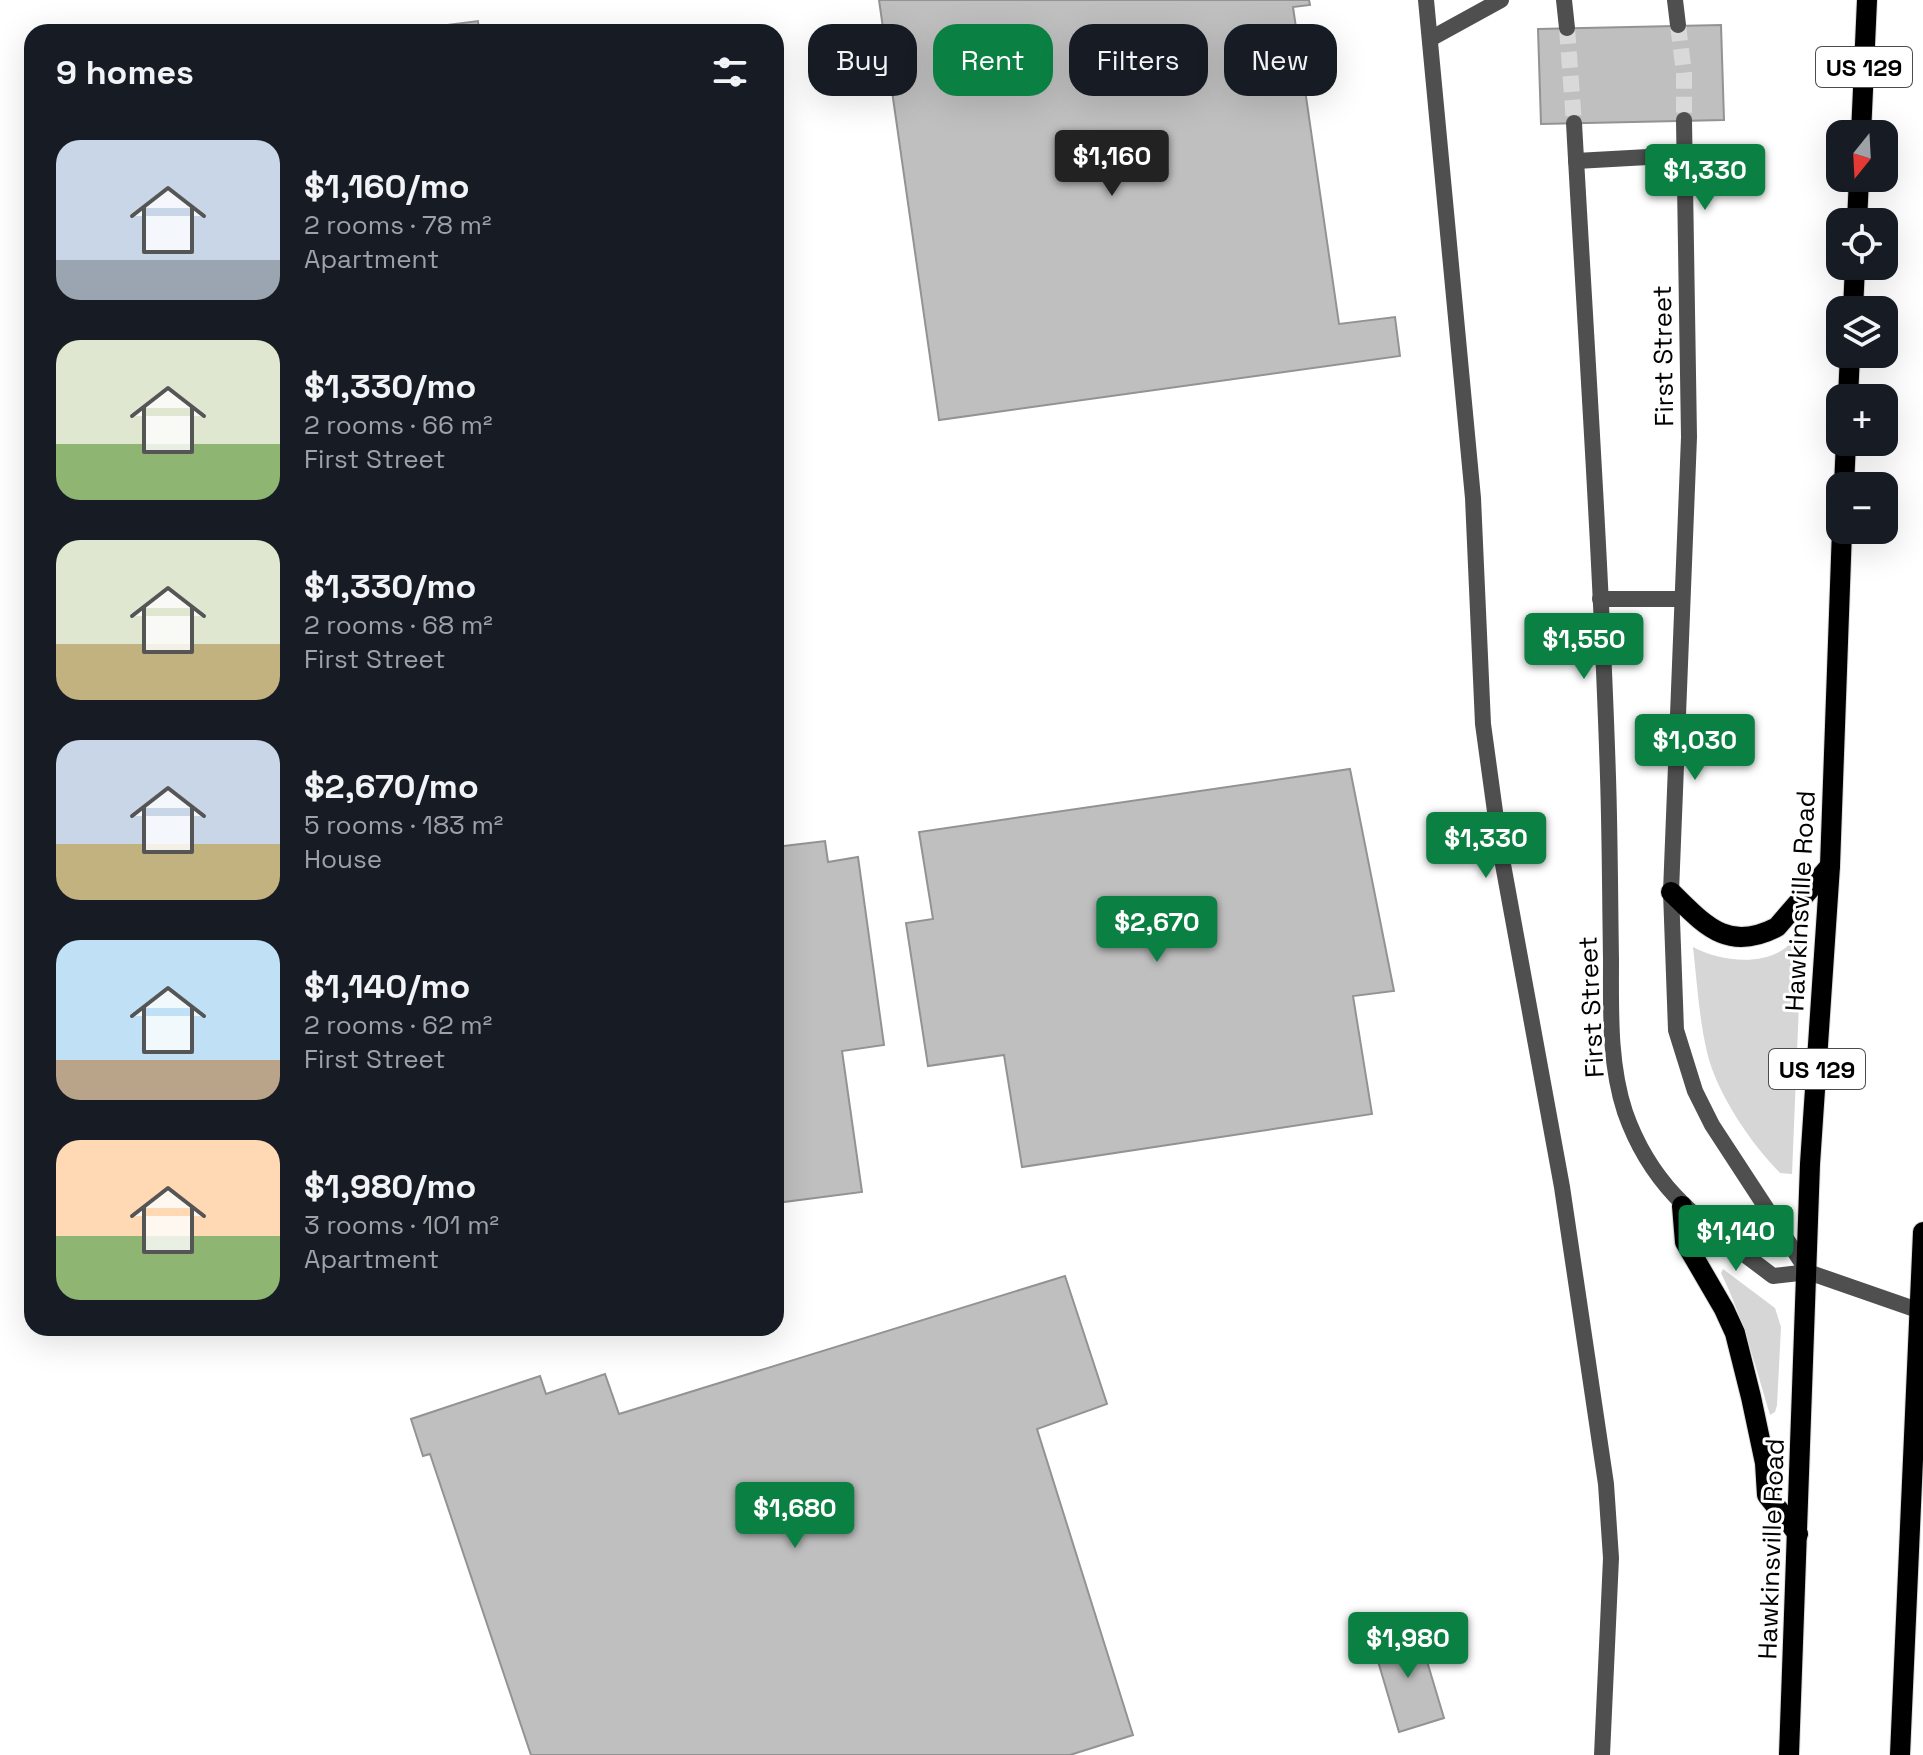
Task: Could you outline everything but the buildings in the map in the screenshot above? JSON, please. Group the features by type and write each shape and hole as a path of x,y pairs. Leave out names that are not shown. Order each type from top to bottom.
{"main road":[{"name":"US 129","path":"1862,120 1867,0"},
{"name":"Hawkinsville Road","path":"1789,1755 1810,1164 1830,866 1842,544"},
{"path":"1671,892 1708,927 1729,936 1749,936 1777,927 1830,866"},
{"path":"1682,1206 1685,1242 1718,1297 1735,1333 1762,1450 1767,1495 1798,1534"},
{"path":"1900,1755 1923,1232"}],"street":[{"path":"1426,0 1473,498 1483,724 1500,848 1562,1187 1606,1484 1611,1558 1602,1755"},
{"path":"1430,39 1501,0"},
{"path":"1564,0 1567,28"},
{"path":"1675,0 1678,25"},
{"name":"First Street","path":"1574,123 1605,697 1614,1062 1624,1110 1642,1153 1661,1182 1682,1206 1773,1276 1808,1272 1719,1136 1695,1091 1676,1030 1671,892 1689,437 1684,120"},
{"path":"1576,161 1684,155"},
{"path":"1600,599 1682,599"},
{"path":"1808,1272 1921,1312"}],"shaded area":[{"path":"1802,931 1792,1174 1780,1173 1758,1147 1736,1117 1718,1084 1704,1039 1693,947 1715,956 1751,960 1784,949"},
{"path":"1723,1269 1775,1308 1781,1327 1777,1405 1770,1415 1743,1326 1721,1273"}],"tunnel":[{"path":"1678,25 1684,73 1684,120"},
{"path":"1567,28 1574,123"}]}
